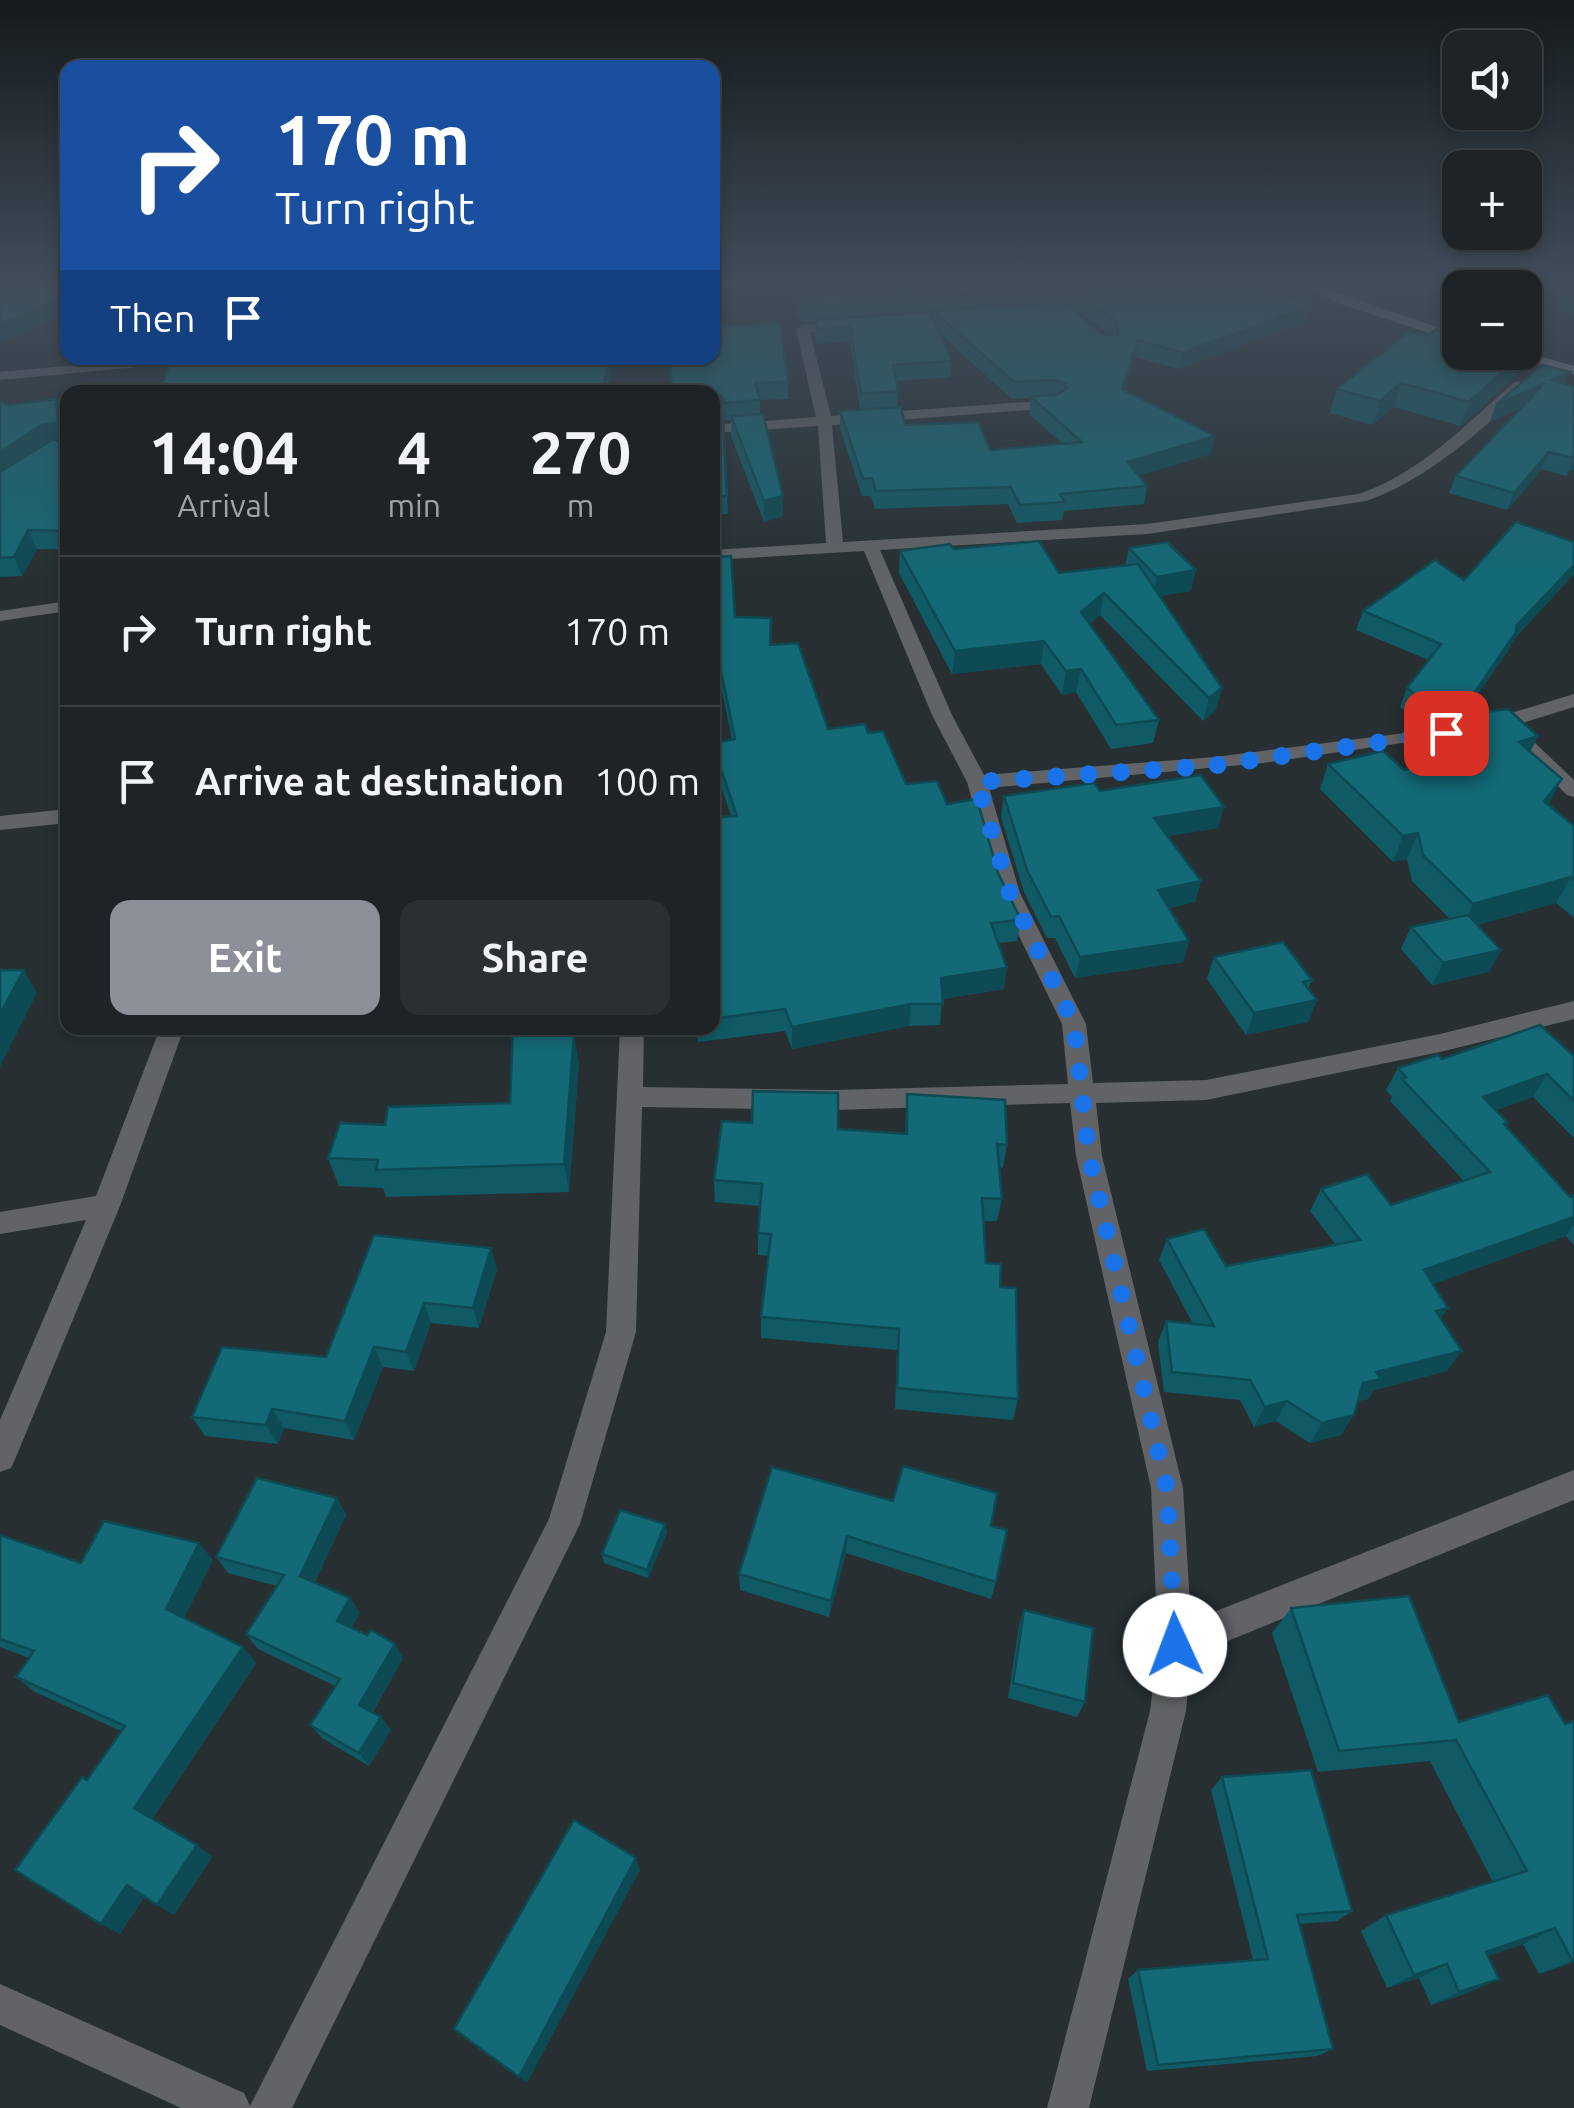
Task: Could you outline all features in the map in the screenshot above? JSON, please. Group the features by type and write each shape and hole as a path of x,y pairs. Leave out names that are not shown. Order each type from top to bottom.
{"street":[{"path":"816,383 825,423 835,548"},
{"path":"720,555 1147,529 1360,498 1394,486 1422,468 1521,383"},
{"path":"720,430 1054,404"},
{"path":"869,544 942,716 977,782 1010,893 1074,1024 1089,1156 1167,1488 1175,1645 1168,1711 1068,2108"},
{"path":"0,616 60,607"},
{"path":"977,782 1210,766 1503,724 1574,700"},
{"path":"1503,724 1574,791"},
{"path":"1,825 60,817"},
{"path":"632,1098 832,1100 1206,1090 1440,1043 1574,1010"},
{"path":"0,1456 106,1206 169,1035"},
{"path":"270,2108 564,1524 622,1332 632,1035"},
{"path":"0,1224 106,1206"},
{"path":"1175,1645 1574,1485"},
{"path":"0,2004 211,2104"}],"building":[{"path":"162,383 604,383 604,385"},
{"path":"755,383 760,400 725,403 721,394 720,403 720,385 672,385"},
{"path":"859,383 897,383 898,391 861,394"},
{"path":"1124,383 1122,389 1215,436 1128,462 1147,486 1060,494 1065,502 1020,505 1011,487 876,491 872,478 863,479 840,411 901,407 905,425 978,422 990,450 1082,442 1031,397 1058,394 1067,388 1065,384"},
{"path":"1344,383 1401,383 1380,401 1337,389"},
{"path":"1402,383 1489,383 1469,402"},
{"path":"1521,383 1544,383 1496,405"},
{"path":"1545,383 1574,386 1574,458 1549,452 1514,493 1456,476"},
{"path":"56,399 58,423 42,425 0,452 0,402 8,405"},
{"path":"763,414 783,496 764,501 731,416"},
{"path":"720,418 723,418 727,496 720,496"},
{"path":"54,439 60,442 60,531 28,530 14,557 0,558 0,472"},
{"path":"1516,522 1574,542 1574,565 1516,626 1516,632 1468,702 1431,708 1407,688 1441,644 1363,611 1435,560 1464,580"},
{"path":"1039,541 1059,573 1138,564 1222,688 1209,698 1104,593 1081,612 1159,720 1116,725 1081,669 1066,671 1044,641 955,651 900,551 950,544 954,549"},
{"path":"1167,542 1196,570 1157,577 1129,548"},
{"path":"731,556 735,617 771,618 770,645 798,643 828,729 865,724 868,733 883,731 906,784 937,781 947,804 977,799 998,873 1021,920 991,923 1007,968 941,978 943,1004 911,1004 792,1027 785,1009 720,1018 720,817 737,816 720,766 720,742 735,739 720,666 720,557"},
{"path":"1508,709 1538,736 1519,742 1562,779 1544,801 1574,826 1574,880 1571,877 1473,904 1423,855 1418,833 1403,836 1328,764 1383,751 1404,770 1485,752 1446,717"},
{"path":"1201,775 1224,807 1154,818 1201,881 1158,890 1189,941 1080,957 1059,916 1051,917 1027,870 1004,796 1094,783 1100,791"},
{"path":"1468,915 1501,950 1443,963 1411,927"},
{"path":"1283,942 1312,980 1303,982 1317,1000 1254,1013 1214,957"},
{"path":"0,970 24,970 0,1014"},
{"path":"1540,1025 1574,1056 1574,1101 1547,1074 1483,1097 1570,1197 1574,1195 1574,1217 1424,1270 1448,1308 1436,1311 1462,1351 1376,1372 1381,1379 1363,1383 1354,1415 1322,1423 1287,1401 1265,1407 1250,1380 1172,1372 1166,1321 1214,1326 1167,1239 1204,1229 1226,1266 1360,1240 1321,1189 1367,1174 1391,1205 1490,1172 1402,1079 1406,1077 1398,1068 1438,1055 1442,1059"},
{"path":"513,1035 574,1035 564,1164 376,1170 378,1160 328,1158 340,1123 385,1125 388,1107 510,1103"},
{"path":"753,1091 838,1093 838,1129 907,1134 907,1094 1005,1100 1007,1145 997,1144 1002,1199 982,1198 986,1263 1001,1264 1000,1287 1016,1288 1018,1399 897,1388 899,1329 761,1317 771,1234 758,1233 762,1184 714,1180 722,1121 752,1123"},
{"path":"374,1235 491,1248 473,1308 424,1303 406,1352 374,1347 345,1421 272,1409 266,1425 192,1417 222,1347 326,1357"},
{"path":"903,1466 997,1493 991,1526 1007,1530 996,1582 847,1536 831,1601 739,1574 772,1467 893,1501"},
{"path":"257,1478 337,1498 300,1576 350,1598 337,1621 367,1635 371,1630 395,1644 359,1705 381,1717 359,1753 310,1725 340,1679 246,1634 284,1575 216,1557"},
{"path":"620,1510 665,1524 647,1570 602,1554"},
{"path":"104,1521 199,1543 166,1609 243,1647 134,1808 197,1845 157,1905 127,1885 101,1924 15,1870 82,1777 87,1780 125,1726 16,1677 34,1651 0,1639 0,1535 81,1563"},
{"path":"1409,1596 1459,1722 1548,1695 1565,1724 1574,1721 1574,1960 1555,1928 1486,1952 1499,1979 1459,1992 1447,1964 1414,1975 1386,1915 1527,1871 1456,1740 1339,1751 1291,1608"},
{"path":"1024,1610 1093,1628 1085,1702 1013,1683"},
{"path":"1311,1770 1352,1911 1297,1915 1333,2049 1158,2065 1138,1970 1268,1959 1222,1777"},
{"path":"574,1820 636,1858 519,2077 454,2029"}],"route":[{"path":"1175,1645 1167,1488 1089,1156 1074,1024 1010,893 977,782 1210,766 1446,733"}]}
